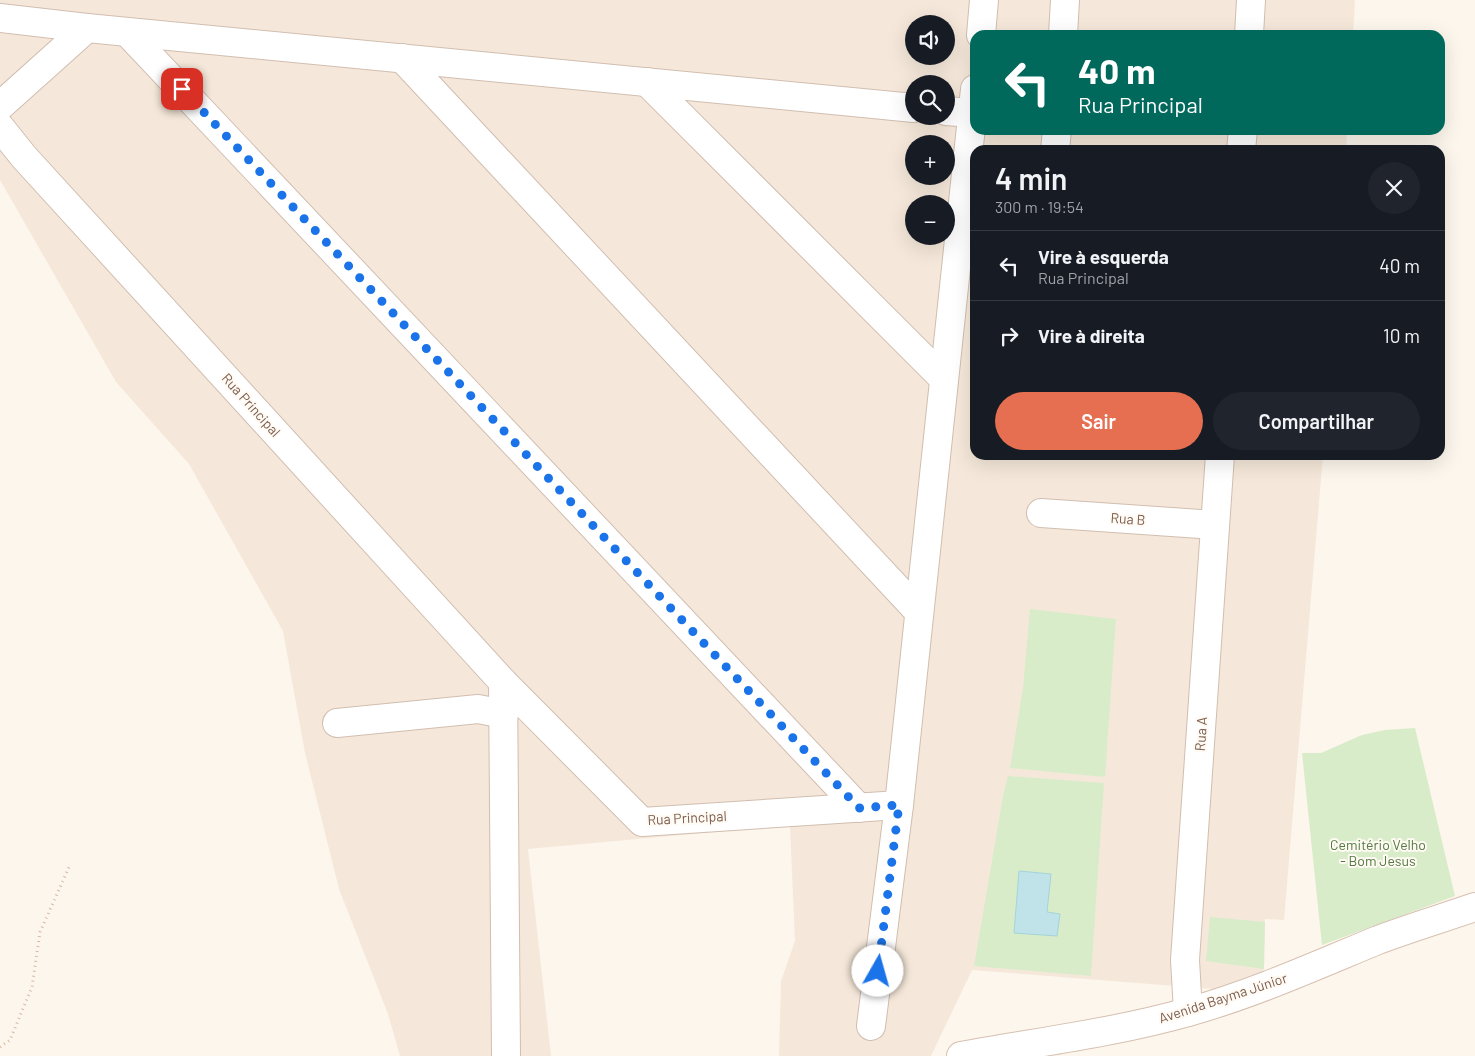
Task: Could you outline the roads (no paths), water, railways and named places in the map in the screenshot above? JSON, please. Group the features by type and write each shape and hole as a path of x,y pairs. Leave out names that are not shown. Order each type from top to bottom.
{"street":[{"path":"981,30 984,0"},
{"path":"1063,30 1065,0"},
{"path":"1249,30 1252,0"},
{"path":"0,18 905,107"},
{"path":"0,106 87,28"},
{"path":"128,32 859,808"},
{"path":"402,58 919,612"},
{"path":"647,82 944,380"},
{"path":"871,1026 899,805 944,380 965,104"},
{"name":"Rua Principal","path":"0,126 31,164 503,682 642,822 899,805"},
{"name":"Rua A","path":"1188,1012 1185,960 1220,460"},
{"name":"Rua B","path":"1041,513 1215,525"},
{"path":"503,682 506,1056"},
{"path":"337,723 478,709 504,714"},
{"name":"Avenida Bayma Júnior","path":"961,1056 1107,1030 1188,1012 1290,978 1380,940 1475,908"}],"water":[{"path":"1019,871 1051,874 1047,912 1060,914 1057,936 1014,933"}],"park label":[{"name":"Cemitério Velho - Bom Jesus","path":"1378,854"}]}
